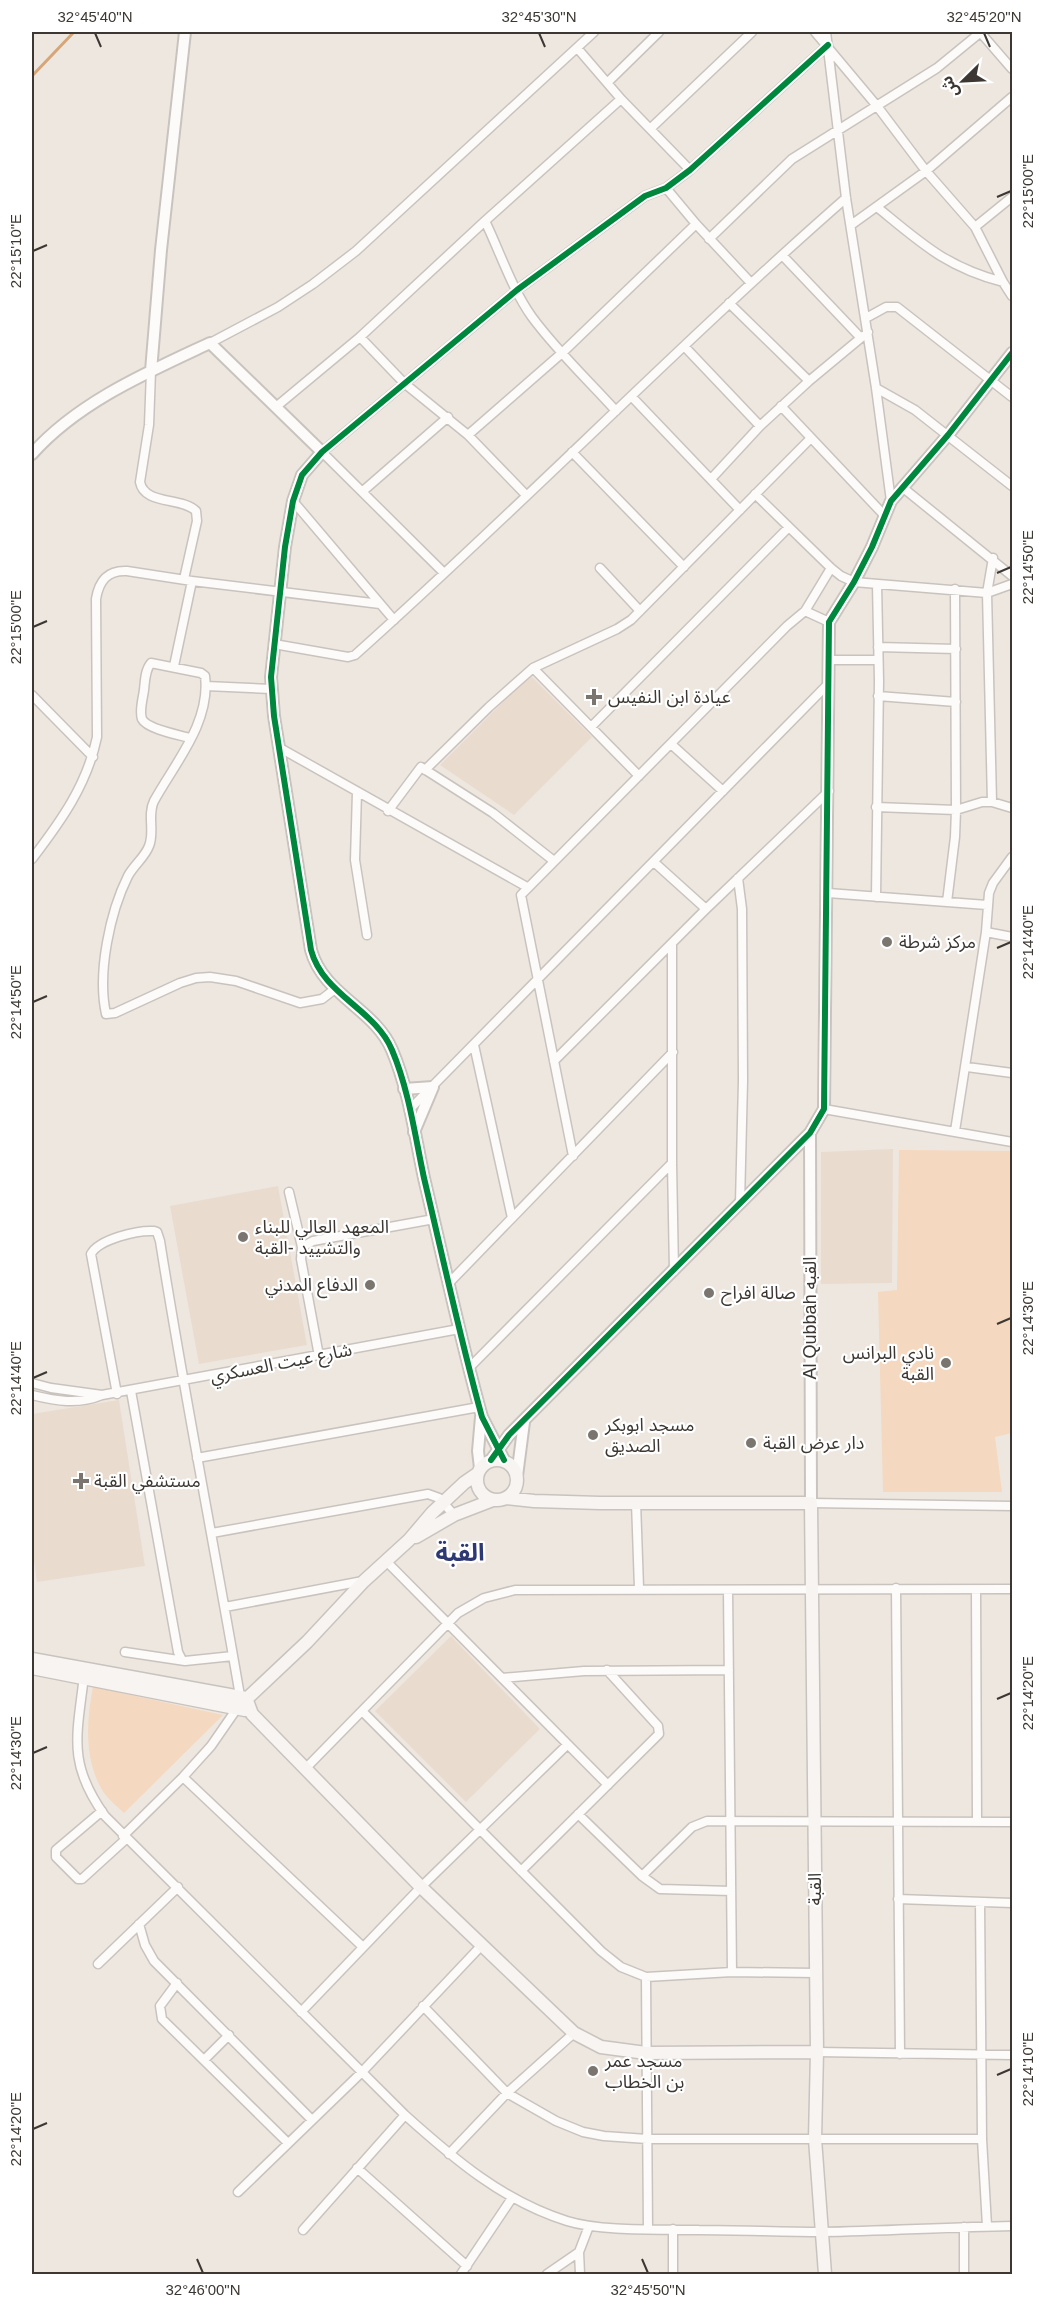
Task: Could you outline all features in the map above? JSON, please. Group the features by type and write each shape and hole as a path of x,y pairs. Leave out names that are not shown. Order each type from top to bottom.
{"main road":[{"path":"242,1701 307,1642 364,1581 410,1540 443,1502 464,1483 491,1460 504,1460 510,1464 517,1476 515,1489 499,1499 454,1515 410,1540"},
{"path":"479,1471 477,1481 482,1493 499,1499 534,1502 811,1503"},
{"name":"القبة","path":"811,1503 817,2052 815,2139 825,2274"},
{"path":"32,1659 84,1673"},
{"path":"32,1668 84,1673 242,1701 305,1769 481,1946 574,2033 601,2047 646,2053 817,2052"}],"street":[{"path":"174,666 197,521 196,511 186,504 149,495 141,487 140,482 149,425 161,250 185,32"},
{"path":"32,454 81,412 151,371 278,307 313,284 356,251 594,32"},
{"path":"608,82 659,32"},
{"path":"651,128 752,32"},
{"path":"815,32 877,106 926,171 975,227 1002,282 1012,296"},
{"path":"826,32 846,198 866,318 864,334 876,388 891,501"},
{"path":"709,239 792,159 937,68 981,32 1012,69"},
{"path":"504,1460 480,1412 404,1089 388,1042 372,1022 320,973 311,950 271,689 279,592 293,501 302,475 322,452 517,290 645,196 666,188 690,170 828,45"},
{"path":"578,49 621,99 690,170"},
{"path":"851,225 926,171 1012,97"},
{"path":"277,406 360,338 485,221 621,99"},
{"path":"666,188 709,239 751,283"},
{"path":"274,644 351,657 394,620 729,303 846,198"},
{"path":"975,227 1011,202"},
{"path":"877,207 942,258 978,275 1002,282"},
{"path":"485,221 531,316 616,411"},
{"path":"468,435 562,353 696,224"},
{"path":"782,255 864,334"},
{"path":"729,303 809,381"},
{"path":"866,318 886,307 897,307 992,381 1010,392"},
{"path":"711,479 760,426 864,334"},
{"path":"360,338 404,383 468,435 526,495"},
{"path":"210,343 277,406 444,573"},
{"path":"684,346 760,426"},
{"path":"491,1460 498,1448 810,1133 824,1109 829,622 872,547 891,501 948,435 1012,353"},
{"path":"876,388 915,410 1012,486"},
{"path":"632,397 740,510"},
{"path":"782,406 884,515"},
{"path":"363,491 448,417"},
{"path":"426,770 489,707 533,668 617,629 640,611 811,438"},
{"path":"572,452 684,567"},
{"path":"902,487 993,558 1012,576"},
{"path":"755,494 831,568 854,582 987,593 1012,584"},
{"path":"293,501 394,620"},
{"path":"591,727 789,527"},
{"path":"992,802 987,593 993,558"},
{"path":"600,568 640,611"},
{"path":"573,1156 521,895 787,626 806,611 831,568"},
{"path":"32,859 72,804 93,757 97,737 96,599 98,585 104,576 119,571 380,604"},
{"path":"876,897 877,584"},
{"path":"947,902 956,810 955,589"},
{"path":"806,611 829,622"},
{"path":"878,647 956,649"},
{"path":"828,660 878,660"},
{"path":"190,738 147,724 141,716 148,665 156,663 203,674 206,678 206,686 199,721 190,738 153,803 150,844 131,869 121,893 106,952 104,984 106,1014 121,1011 180,983 196,978 210,977 236,981 300,1004 322,999 335,989"},
{"path":"533,668 639,776"},
{"path":"409,1110 828,684"},
{"path":"206,686 271,689"},
{"path":"32,695 93,757"},
{"path":"878,696 956,702"},
{"path":"671,744 723,791"},
{"path":"280,748 388,811 527,887"},
{"path":"388,811 420,767 493,813 554,861"},
{"path":"554,1061 706,909 829,791"},
{"path":"357,792 355,860 367,935"},
{"path":"876,807 956,810 982,802 992,802 1012,808"},
{"path":"955,1131 987,932 989,893 993,883 1008,870 1012,857"},
{"path":"655,862 706,909"},
{"path":"738,878 742,909 743,1081 740,1203"},
{"path":"828,893 987,905"},
{"path":"987,932 1012,937"},
{"path":"672,945 674,1271"},
{"path":"474,1045 512,1218"},
{"path":"449,1284 673,1052"},
{"path":"967,1067 1012,1072"},
{"path":"404,1089 433,1087"},
{"path":"414,1132 433,1087"},
{"path":"824,1109 1012,1142"},
{"name":"Al Qubbah القبه","path":"810,1133 811,1503"},
{"path":"469,1368 672,1163"},
{"path":"289,1192 302,1247 301,1259 319,1356"},
{"path":"302,1247 313,1241 434,1219"},
{"path":"102,1811 56,1850 56,1857 78,1879 82,1879 183,1777 211,1746 242,1701 182,1382 159,1236 154,1231 134,1232 95,1248 91,1254 117,1394"},
{"name":"شارع عيت العسكري","path":"32,1383 102,1395 117,1394 459,1329"},
{"path":"131,1391 178,1652 182,1660"},
{"name":"شارع عيت العسكري","path":"32,1395 67,1401 90,1400 102,1395"},
{"path":"197,1458 480,1412"},
{"path":"479,1471 480,1412"},
{"path":"517,1476 524,1422"},
{"path":"212,1533 428,1494 443,1502 454,1515"},
{"path":"636,1502 639,1588"},
{"path":"811,1503 1012,1506"},
{"path":"386,1561 608,1785"},
{"path":"225,1606 364,1581"},
{"path":"896,1588 900,2054"},
{"path":"305,1769 448,1623 470,1604 515,1590 1012,1589"},
{"path":"728,1590 732,1972"},
{"path":"976,1590 977,1822"},
{"path":"125,1652 191,1661 233,1656"},
{"path":"502,1678 554,1672 607,1670 729,1670"},
{"path":"520,1870 658,1737 659,1730 607,1670"},
{"path":"84,1673 77,1757 90,1795 102,1811 125,1837 178,1887 405,2115 449,2154 512,2198 569,2222 589,2226 821,2232 1012,2226"},
{"path":"363,1712 601,1951 621,1967 646,1977 732,1972 815,1973"},
{"path":"301,2012 421,1887 567,1745"},
{"path":"183,1777 363,1947"},
{"path":"578,1814 642,1876 660,1889 732,1891"},
{"path":"642,1876 692,1827 707,1821 1012,1822"},
{"path":"98,1964 178,1887"},
{"path":"898,1899 1012,1903"},
{"path":"980,1902 982,2139 987,2226"},
{"path":"139,1924 145,1945 154,1961 312,2120"},
{"path":"238,2192 361,2073 481,1946"},
{"path":"646,1977 648,2229"},
{"path":"177,1983 160,2006 162,2019 288,2143"},
{"path":"423,2006 507,2093 556,2121 583,2132 647,2139 982,2139"},
{"path":"449,2154 507,2093 574,2033"},
{"path":"204,2060 229,2035"},
{"path":"817,2052 1012,2055"},
{"path":"303,2230 405,2115"},
{"path":"357,2168 467,2266"},
{"path":"461,2274 512,2198"},
{"path":"580,2274 579,2252 589,2226"},
{"path":"964,2227 964,2274"},
{"path":"673,2229 673,2274"},
{"path":"548,2274 579,2252"}],"shaded area":[{"path":"530,675 592,737 514,815 440,765"},
{"path":"893,1149 892,1283 821,1284 821,1152"},
{"name":"نادي البرانس القبة","path":"899,1150 1012,1151 1012,1433 995,1437 1002,1492 883,1492 878,1292 897,1290"},
{"path":"278,1186 307,1345 199,1364 170,1206"},
{"name":"مستشفي القبة","path":"119,1400 145,1566 37,1582 32,1547 32,1414"},
{"path":"451,1636 540,1729 466,1802 375,1711"},
{"path":"93,1687 223,1715 124,1813 104,1793 93,1768 88,1728"}],"waterway":[{"path":"32,76 74,32"}],"cycle path":[{"path":"504,1460 482,1417 398,1065 384,1036 374,1023 326,979 317,966 311,950 274,716 271,677 285,547 293,501 302,475 322,452 517,290 645,196 666,188 690,170 828,45"},
{"path":"491,1460 509,1435 810,1133 824,1109 829,622 872,547 891,501 948,435 1012,353"}],"place":[{"name":"عيادة ابن النفيس","path":"594,697"},
{"name":"مركز شرطة","path":"887,942"},
{"name":"المعهد العالي للبناء والتشييد -القبة","path":"243,1237"},
{"name":"الدفاع المدني","path":"370,1285"},
{"name":"صالة افراح","path":"709,1293"},
{"name":"نادي البرانس القبة","path":"946,1363"},
{"name":"مسجد ابوبكر الصديق","path":"593,1435"},
{"name":"دار عرض القبة","path":"751,1443"},
{"name":"مستشفي القبة","path":"81,1481"},
{"name":"مسجد عمر بن الخطاب","path":"593,2071"}],"district":[{"name":"القبة","path":"460,1552"}]}
